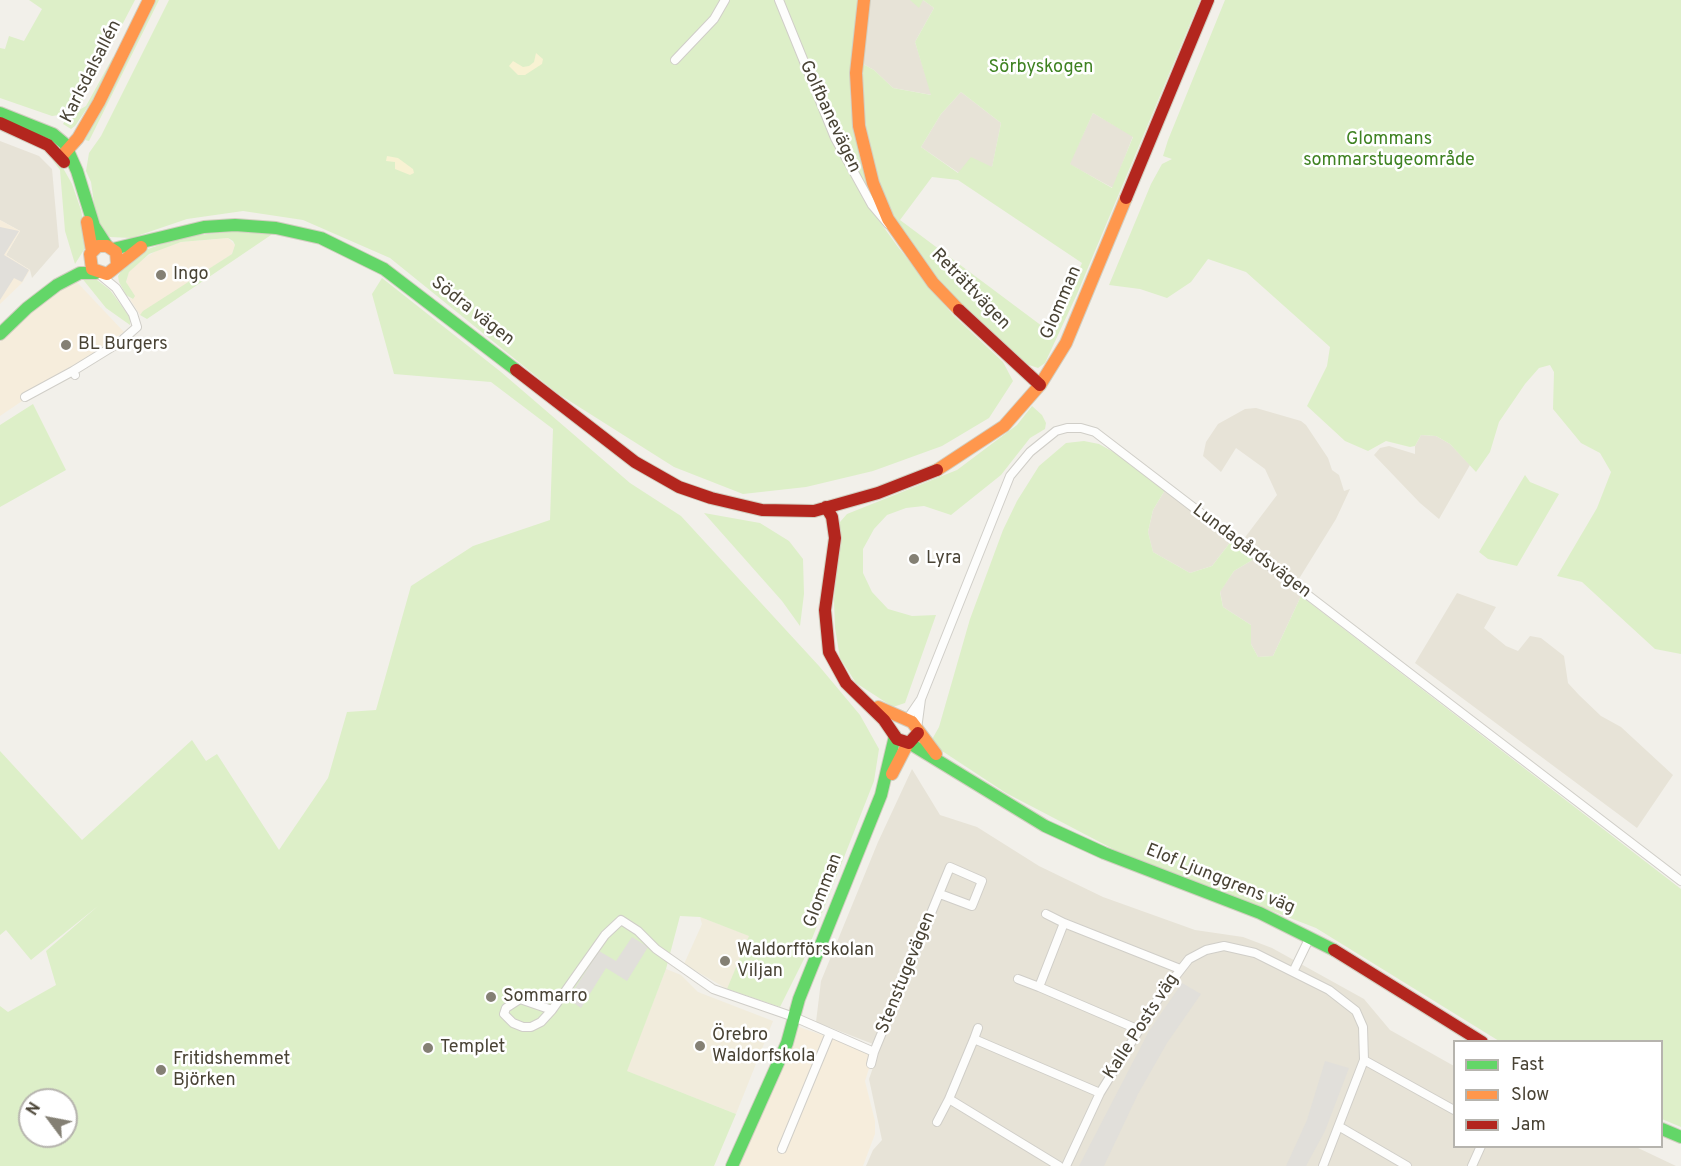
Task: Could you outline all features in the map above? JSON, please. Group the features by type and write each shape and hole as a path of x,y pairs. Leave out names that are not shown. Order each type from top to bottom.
{"street":[{"name":"Karlsdalsallén","path":"65,153 99,102 149,0"},
{"path":"675,60 714,19 725,0"},
{"name":"Golfbanevägen","path":"779,0 835,138 872,205 884,222 891,225"},
{"name":"Reträttvägen","path":"864,0 856,73 859,126 873,183 891,225 916,261 952,303 1040,385"},
{"name":"Glomman","path":"826,507 878,493 945,466 1004,426 1040,385 1066,343 1208,0"},
{"path":"0,113 53,134 65,153 94,226 118,256 116,288"},
{"path":"0,123 65,153 84,209 90,267 116,288 134,314 137,327 120,342 74,373 25,397"},
{"name":"Södra vägen","path":"110,247 151,241 204,227 235,225 276,228 321,238 384,269 413,289 635,462 679,487 745,506 814,504 826,507"},
{"name":"Södra vägen","path":"116,267 151,241"},
{"path":"0,334 98,246 110,247"},
{"path":"57,285 80,273 106,274 116,267"},
{"name":"Lundagårdsvägen","path":"913,737 921,699 1010,476 1029,452 1056,431 1082,428 1101,437 1681,881"},
{"path":"826,507 832,517 835,538 825,610 825,631 829,652 846,683 867,702 895,735 901,741 913,737 912,722 905,721 867,702"},
{"name":"Lundagårdsvägen","path":"905,721 921,699"},
{"path":"895,735 897,725 905,721"},
{"name":"Glomman","path":"881,795 895,735"},
{"name":"Glomman","path":"732,1166 787,1043 794,1017 881,795 913,737"},
{"name":"Elof Ljunggrens väg","path":"913,737 941,760 1045,826 1104,853 1216,894 1310,937 1355,961 1480,1040"},
{"name":"Stenstugevägen","path":"871,1064 950,867 982,881 972,906 940,894"},
{"path":"1046,914 1180,969"},
{"name":"Stenstugevägen","path":"552,1010 605,935 621,920 630,925 656,949 713,989 794,1017 874,1052"},
{"path":"1039,987 1064,923"},
{"path":"1293,972 1310,937"},
{"name":"Kalle Posts väg","path":"1066,1166 1100,1093 1137,1029 1180,969 1200,952 1224,946 1250,951 1293,972 1329,990 1356,1011 1363,1027 1364,1060 1323,1166"},
{"path":"1018,979 1137,1029"},
{"path":"520,999 552,1010 541,1022 531,1027 513,1023 504,1014 506,1008 520,999"},
{"path":"937,1122 949,1099 978,1028"},
{"path":"782,1149 830,1033"},
{"path":"974,1039 1100,1093"},
{"path":"1364,1060 1453,1109"},
{"path":"949,1099 1059,1166"},
{"path":"1340,1127 1407,1166"},
{"path":"1663,1129 1681,1137"},
{"path":"1472,1166 1480,1148"}],"shaded area":[{"path":"868,0 923,0 934,8 915,42 932,95 893,88 874,70 861,63"},
{"path":"961,92 1001,123 992,168 959,173 921,147 941,114"},
{"path":"1093,113 1133,136 1113,188 1069,164"},
{"path":"0,141 39,156 52,169 59,247 32,278 30,270 6,255 20,231 0,220"},
{"path":"0,220 20,231 6,255 30,270 22,283 0,304"},
{"path":"0,227 19,231 4,255 29,270 22,282 14,278 0,300"},
{"path":"228,238 235,245 232,254 140,315 129,298 133,299 126,282 129,272 138,263 160,248 181,242"},
{"path":"74,279 124,332 0,416 0,342 29,313"},
{"path":"1256,408 1301,421 1306,425 1328,458 1332,470 1339,475 1344,491 1350,489 1336,519 1297,582 1243,540 1277,495 1265,469 1236,448 1221,472 1203,456 1206,442 1218,424 1245,409"},
{"path":"1421,435 1436,436 1450,444 1470,465 1439,519 1420,503 1374,455 1380,448 1389,446 1415,454 1415,446"},
{"path":"1165,490 1232,540 1212,566 1190,573 1153,552 1148,532 1153,510"},
{"path":"1254,559 1301,596 1273,656 1258,657 1251,644 1251,625 1223,607 1220,591 1234,571"},
{"path":"1457,593 1496,607 1484,628 1506,646 1518,651 1530,636 1541,638 1564,656 1568,683 1601,716 1621,727 1673,775 1637,828 1415,663"},
{"path":"912,769 940,815 977,827 1039,866 1103,897 1195,930 1243,937 1272,948 1364,999 1390,1030 1453,1065 1453,1148 1638,1148 1676,1166 866,1166 873,1150 882,1140 869,1079 878,1053 873,1044 816,1022 821,981 878,842"},
{"name":"Waldorfförskolan Viljan","path":"700,917 767,942 727,989 684,964 702,924"},
{"path":"632,937 648,947 627,981 606,968 581,1008 568,999 599,951 616,961"},
{"name":"Örebro Waldorfskola","path":"666,969 681,975 698,992 773,1021 736,1114 626,1071"},
{"path":"1182,983 1201,994 1167,1043 1138,1094 1104,1166 1079,1166 1149,1031"},
{"path":"799,1027 874,1053 865,1081 875,1121 875,1134 863,1166 738,1166"},
{"path":"1325,1061 1349,1068 1325,1131 1306,1166 1286,1166 1307,1120"}],"green space":[{"path":"29,0 135,0 83,100 59,115 52,116 0,98 0,48 5,49 9,36 24,41 42,9"},
{"path":"154,0 159,0 89,141 85,140"},
{"path":"169,0 858,0 850,96 853,124 865,177 882,216 853,176 872,211 898,247 953,315 1003,362 1013,381 989,418 942,446 873,471 806,487 743,494 674,467 557,393 390,258 303,220 243,211 187,219 131,238 110,237 103,232 96,217 91,182 86,171 89,153 101,136"},
{"path":"910,0 923,0 919,8"},
{"name":"Sörbyskogen","path":"923,0 1200,0 1077,294 1045,363 1038,368 1023,363 971,318 915,256 880,196 862,118 861,63 874,70 893,88 931,95 915,42 934,8","holes":["961,92 1001,123 992,167 971,157 958,173 921,147 941,114","1093,113 1133,137 1112,188 1070,164","932,177 958,180 1082,263 1050,332 900,220"]},
{"name":"Glommans sommarstugeområde","path":"1225,0 1681,0 1681,654 1655,649 1582,582 1557,576 1597,508 1611,472 1600,453 1581,443 1553,409 1554,372 1550,365 1539,368 1525,384 1499,422 1490,452 1476,472 1450,444 1436,436 1421,435 1415,446 1410,447 1386,441 1368,451 1345,441 1307,406 1327,366 1330,347 1246,272 1208,259 1191,282 1167,298 1140,289 1109,285 1151,184 1162,164 1172,159 1163,156 1168,140"},
{"path":"113,57 114,61 100,89 75,126 71,129 63,124 67,117 69,120 75,116 74,113 86,106"},
{"path":"49,151 58,159 72,184 81,210 87,245 75,264 65,231 60,170 48,154"},
{"path":"252,230 272,232 271,235 147,319 140,315 143,311 232,254 235,245 233,241 228,238 181,242 149,254 129,272 126,282 135,296 133,299 126,295 119,282 118,276 125,265 145,250 186,236"},
{"path":"81,277 88,280 93,277 110,290 130,317 130,325 106,308"},
{"path":"382,278 501,372 630,483 681,516 819,666 860,715 879,749 874,781 804,959 780,1007 727,989 749,936 700,917 680,916 666,969 627,1071 736,1114 714,1166 0,1166 0,1006 8,1012 56,985 46,951 98,906 31,960 6,930 0,935 0,751 82,840 192,740 206,761 217,754 279,850 328,778 347,712 376,710 411,586 473,546 550,520 553,429 491,382 394,374 372,294"},
{"path":"33,404 66,470 0,507 0,425"},
{"path":"1032,406 1042,415 1046,423 1045,429 1030,438 1001,475 951,515 924,506 906,508 887,515 874,529 863,549 863,573 872,592 888,609 912,616 936,615 905,703 893,707 856,683 840,658 835,628 834,600 840,522 847,514 957,470 1017,425"},
{"path":"1084,441 1099,444 1117,454 1165,490 1153,510 1148,532 1153,552 1190,573 1212,566 1232,540 1254,559 1234,571 1220,592 1223,607 1251,625 1251,644 1258,657 1273,656 1301,596 1681,889 1681,1127 1663,1119 1663,1040 1497,1040 1316,928 1117,851 1006,793 930,743 939,727 970,619 1003,530 1017,501 1039,466 1066,443"},
{"path":"1525,475 1530,482 1559,494 1517,566 1488,559 1479,552"},
{"path":"704,513 760,523 789,541 803,559 804,594 800,626 782,601"}],"sand":[{"path":"536,53 543,59 542,64 525,75 518,75 509,66 513,61 523,67 529,66 534,62"},
{"path":"387,156 398,158 413,169 414,173 410,175 395,169 395,162 386,161"}],"traffic: fast":[{"path":"0,113 53,134 65,144 77,171 94,226 107,246"},
{"path":"113,249 204,227 235,225 276,228 321,238 384,269 516,370"},
{"path":"0,334 27,308 57,285 80,273 96,273"},
{"path":"732,1166 787,1043 799,999 881,795 895,736"},
{"path":"909,743 1045,826 1104,853 1260,913 1334,950"},
{"path":"1663,1129 1681,1137"}],"traffic: slow":[{"path":"61,157 78,138 99,102 149,0"},
{"path":"864,0 856,73 859,126 873,183 888,219 933,283 959,310"},
{"path":"937,470 1004,426 1040,385 1066,343 1126,198"},
{"path":"87,222 92,251"},
{"path":"117,265 116,252 107,246 98,246 90,254 92,269 107,274 141,247"},
{"path":"878,707 912,722 936,754"},
{"path":"892,774 908,743"}],"traffic: jam":[{"path":"1126,198 1208,0"},
{"path":"0,123 48,145 64,162"},
{"path":"959,310 1040,385"},
{"path":"516,370 635,462 679,487 711,498 762,510 814,511 878,493 937,470"},
{"path":"826,507 832,517 835,538 825,610 829,652 846,683 884,720 897,739 909,743 918,733"},
{"path":"1334,950 1479,1040"}],"place":[{"name":"Ingo","path":"161,275"},
{"name":"BL Burgers","path":"66,345"},
{"name":"Lyra","path":"914,559"},
{"name":"Waldorfförskolan Viljan","path":"725,961"},
{"name":"Sommarro","path":"491,997"},
{"name":"Örebro Waldorfskola","path":"700,1046"},
{"name":"Templet","path":"428,1048"},
{"name":"Fritidshemmet Björken","path":"161,1070"}]}
